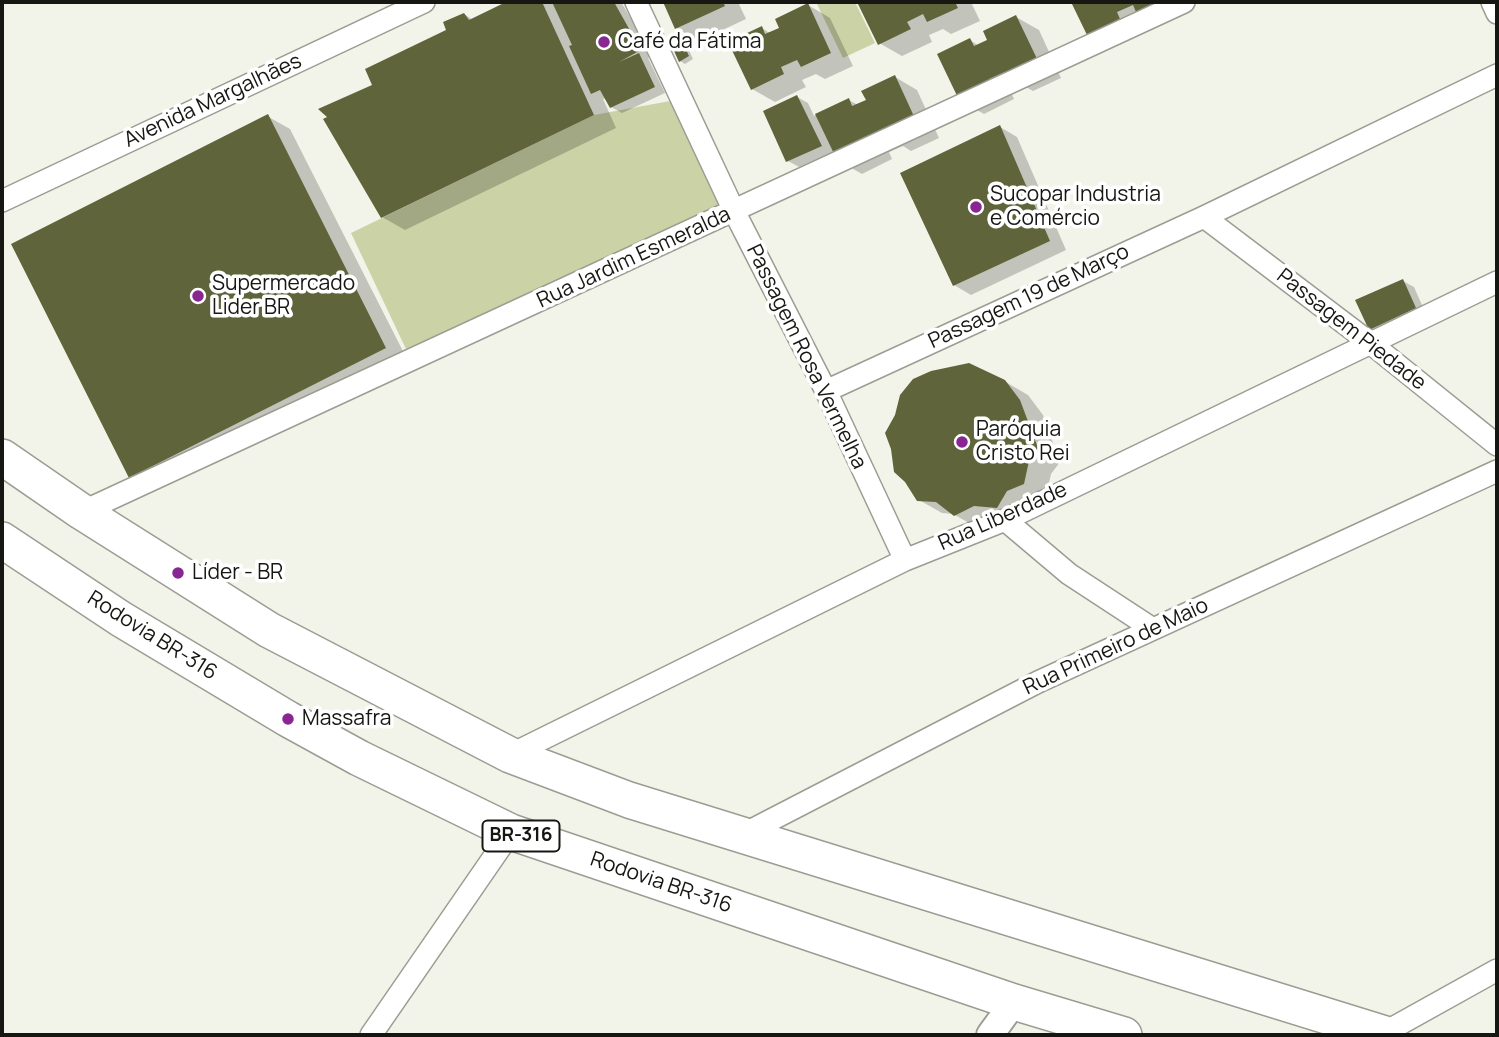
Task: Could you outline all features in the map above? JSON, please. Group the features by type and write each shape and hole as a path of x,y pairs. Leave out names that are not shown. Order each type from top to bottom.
{"highway":[{"path":"2,457 82,512 269,630 510,755 629,800 740,836 1385,1034"},
{"name":"Rodovia BR-316","path":"2,540 121,619 288,719 359,758 511,832 1014,1002 1124,1035"}],"street":[{"name":"Avenida Margalhães","path":"2,201 424,2"},
{"name":"Passagem Rosa Vermelha","path":"636,2 733,211 826,391 905,560"},
{"name":"Rua Jardim Esmeralda","path":"82,512 1184,2"},
{"path":"1492,2 1497,13"},
{"name":"Passagem 19 de Março","path":"826,391 1204,217 1497,75"},
{"name":"Passagem Piedade","path":"1204,217 1369,342 1497,445"},
{"name":"Rua Liberdade","path":"510,755 905,560 1005,520 1497,282"},
{"name":"Rua Primeiro de Maio","path":"740,836 1038,682 1497,471"},
{"path":"1005,520 1069,574 1153,629"},
{"path":"371,1035 511,832"},
{"path":"1385,1034 1497,970"},
{"path":"990,1035 1014,1002"}],"green space":[{"path":"816,2 855,2 875,43 843,58"},
{"path":"670,101 721,206 406,349 351,233 594,115"}],"building":[{"path":"506,2 542,2 594,115 381,218 323,119 327,117 318,109 372,85 365,69 446,30 443,22 464,13 469,20"},
{"path":"552,2 614,2 641,50 619,62 639,53 655,87 610,108 600,90 591,94"},
{"path":"663,2 723,2 725,6 675,29"},
{"path":"857,2 955,2 958,8 927,22 923,14 907,22 911,29 878,45"},
{"path":"1071,2 1160,2 1136,12 1133,5 1117,12 1120,19 1087,35"},
{"path":"808,3 831,53 801,67 797,60 781,67 784,74 751,90 728,42 762,26 765,34 779,28 775,19"},
{"path":"1016,15 1040,65 1009,79 1005,72 989,79 992,86 960,102 937,54 970,38 974,46 987,40 983,31"},
{"path":"680,37 689,56 679,62 670,42"},
{"path":"895,75 918,125 838,162 815,114 849,98 852,106 866,100 861,91"},
{"path":"797,95 822,146 786,162 763,111"},
{"name":"Supermercado Lider BR","path":"268,114 386,348 129,478 11,244"},
{"name":"Sucopar Industria e Comércio","path":"1000,125 1050,241 953,286 900,173"},
{"path":"1403,279 1416,308 1369,330 1355,300"},
{"name":"Paróquia Cristo Rei","path":"969,363 1005,380 1020,400 1038,448 1029,461 1024,484 1007,491 997,508 974,506 954,516 936,502 917,501 905,482 894,472 891,449 885,433 895,415 900,395 913,379 931,371"}],"place":[{"name":"Café da Fátima","path":"604,42"},
{"name":"Sucopar Industria e Comércio","path":"976,207"},
{"name":"Supermercado Lider BR","path":"198,296"},
{"name":"Paróquia Cristo Rei","path":"962,442"},
{"name":"Líder - BR","path":"178,573"},
{"name":"Massafra","path":"288,719"}]}
